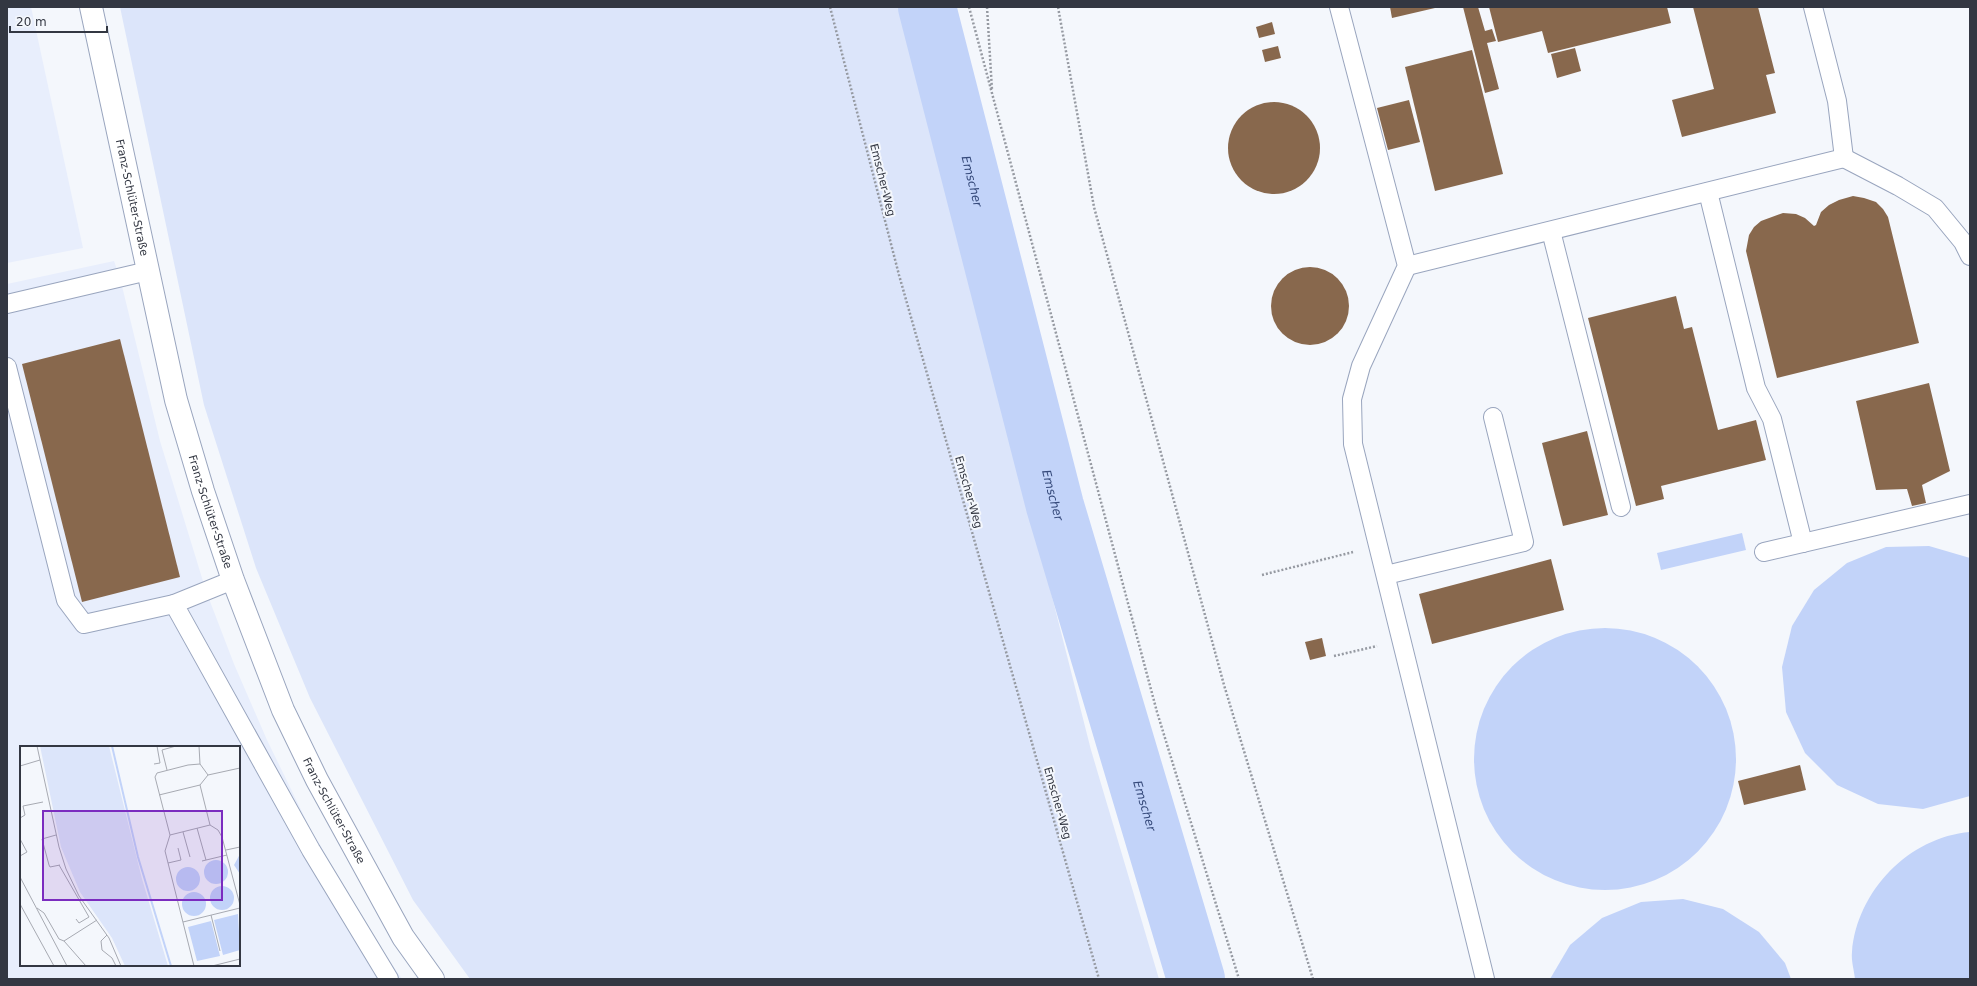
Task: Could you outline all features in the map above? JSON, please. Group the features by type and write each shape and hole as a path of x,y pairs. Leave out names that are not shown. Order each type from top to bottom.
{"street":[{"name":"Franz-Schlüter-Straße","path":"91,7 176,400 203,491 233,580 281,704 316,780 403,938 432,979"}],"lane":[{"path":"1339,7 1407,266 1361,366 1352,399 1354,444 1486,979"},
{"path":"1812,7 1836,101 1844,158"},
{"path":"1407,266 1844,158 1898,186 1935,208 1963,242 1970,256"},
{"path":"1708,192 1756,388 1772,419 1803,543"},
{"path":"1551,230 1621,508"},
{"path":"7,304 148,271"},
{"path":"7,367 66,600 84,624 174,604 233,580"},
{"path":"1386,575 1524,542 1494,417"},
{"path":"1764,552 1970,504"},
{"path":"174,604 311,850 389,979"}],"path":[{"name":"Emscher-Weg","path":"830,7 899,275 1099,979"},
{"path":"969,7 1158,712 1239,979"},
{"path":"987,7 992,97"},
{"path":"1058,7 1094,207 1224,685 1313,979"},
{"path":"1262,575 1379,545"},
{"path":"1334,656 1402,640"}],"shaded area":[{"path":"7,7 31,7 83,248 7,263"},
{"path":"120,7 902,7 1091,750 1159,979 470,979 413,900 310,698 256,568 204,405"},
{"path":"114,261 120,278 160,441 206,591 234,664 267,740 309,826 376,941 402,979 7,979 7,284"}],"water":[{"path":"1742,533 1746,550 1661,570 1657,553"},
{"path":"1929,546 1970,558 1970,796 1923,809 1878,804 1837,785 1805,753 1786,712 1782,667 1792,626 1814,590 1847,563 1886,547"},
{"path":"1592,628 1618,628 1643,633 1667,643 1698,666 1721,697 1731,721 1736,746 1736,772 1731,797 1721,821 1698,852 1667,875 1643,885 1618,890 1592,890 1567,885 1543,875 1512,852 1489,821 1479,797 1474,772 1474,746 1479,721 1489,697 1512,666 1543,643 1567,633"},
{"path":"1970,832 1970,979 1855,979 1852,952 1856,930 1864,908 1875,889 1890,871 1907,856 1927,844 1948,836"},
{"path":"1683,899 1723,909 1759,932 1785,963 1791,979 1550,979 1570,945 1602,918 1641,902"}],"building":[{"path":"1390,7 1435,7 1435,8 1392,18"},
{"path":"1463,7 1478,7 1485,31 1492,29 1496,41 1487,43 1499,89 1485,93"},
{"path":"1489,7 1667,7 1671,23 1548,53 1542,31 1498,42"},
{"path":"1693,7 1758,7 1775,73 1766,75 1776,113 1682,137 1672,100 1714,89"},
{"path":"1272,22 1275,34 1259,38 1256,27"},
{"path":"1278,46 1281,58 1265,62 1262,50"},
{"path":"1575,48 1581,71 1557,78 1551,54"},
{"path":"1472,50 1503,174 1435,191 1405,67"},
{"path":"1409,100 1420,142 1388,150 1377,108"},
{"path":"1274,102 1292,106 1307,115 1316,130 1320,148 1316,166 1307,181 1292,190 1274,194 1256,190 1241,181 1232,166 1228,148 1232,130 1241,115 1256,106"},
{"path":"1853,196 1876,202 1888,217 1919,343 1777,378 1746,251 1749,235 1754,227 1761,221 1783,213 1796,214 1805,218 1814,226 1816,225 1821,212 1829,205"},
{"path":"1310,267 1325,270 1338,278 1346,291 1349,306 1346,321 1338,334 1325,342 1310,345 1295,342 1282,334 1274,321 1271,306 1274,291 1282,278 1295,270"},
{"path":"1676,296 1684,329 1692,327 1718,430 1756,420 1766,460 1661,486 1664,499 1636,506 1588,318"},
{"path":"120,339 180,577 82,602 22,364"},
{"path":"1929,383 1950,471 1922,485 1926,503 1912,506 1907,489 1876,490 1856,401"},
{"path":"1587,431 1608,515 1563,526 1542,443"},
{"path":"1551,559 1564,610 1432,644 1419,594"},
{"path":"1322,638 1326,656 1310,660 1305,642"},
{"path":"1800,765 1806,790 1744,805 1738,781"}],"waterway":[{"name":"Emscher","path":"927,7 1055,506 1196,979"}]}
